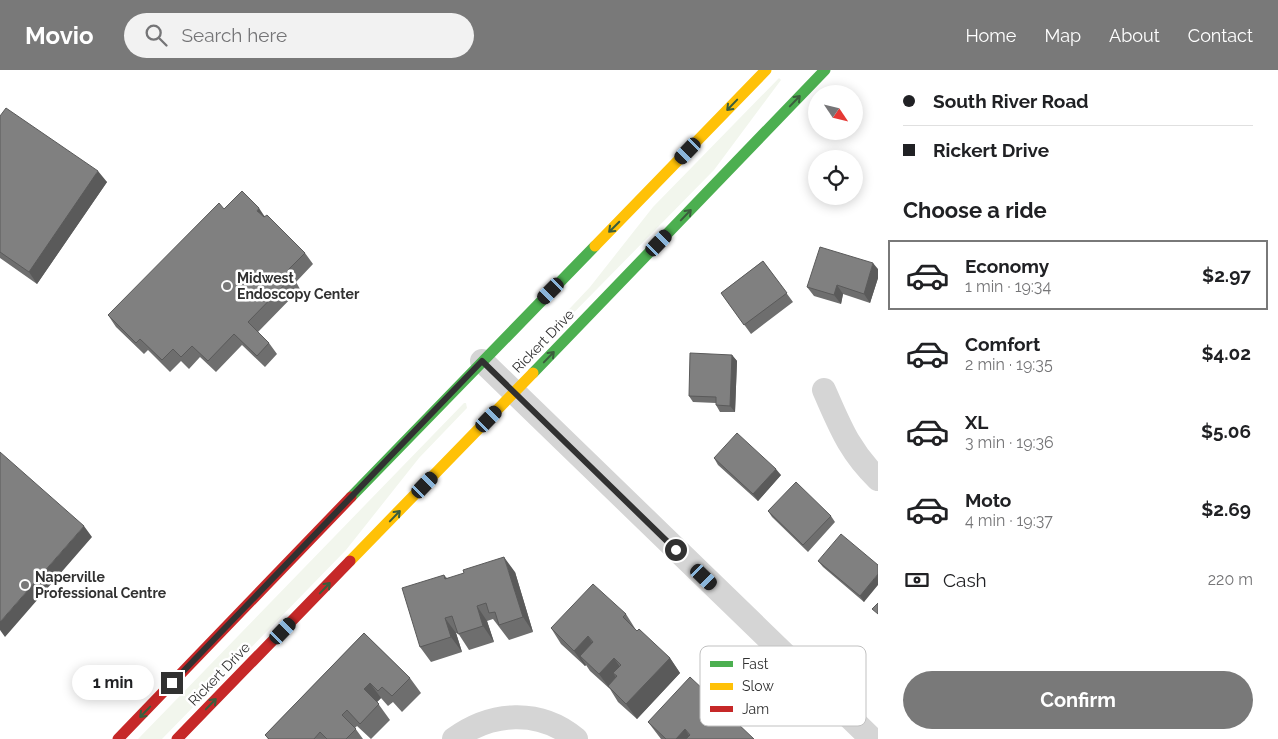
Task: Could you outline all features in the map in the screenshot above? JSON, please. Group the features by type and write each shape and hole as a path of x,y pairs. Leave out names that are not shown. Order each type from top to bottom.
{"street":[{"name":"Rickert Drive","path":"118,739 482,361 766,70"},
{"name":"Rickert Drive","path":"179,739 825,70"},
{"path":"482,361 776,646"},
{"path":"824,390 844,436 855,454 878,480"},
{"path":"454,739 478,724 506,717 549,722 576,739"},
{"path":"859,726 872,739"}],"shaded area":[{"path":"779,78 781,80 714,170 540,347 537,344 539,341 590,287 653,207"},
{"path":"466,403 467,408 419,458 346,550 162,739 138,739"}],"building":[{"path":"6,108 98,171 29,272 0,252 0,116"},
{"name":"Midwest Endoscopy Center","path":"242,191 259,208 257,211 264,217 267,215 305,253 287,271 292,277 248,322 269,343 257,356 234,334 208,361 192,346 181,357 173,349 162,360 140,339 136,343 108,315 219,203 224,209"},
{"path":"820,247 873,263 864,294 837,285 834,295 807,287"},
{"path":"763,261 787,293 744,325 721,293"},
{"path":"690,353 732,355 730,406 716,405 716,397 689,396"},
{"path":"737,433 776,469 753,494 714,458"},
{"name":"Naperville Professional Centre","path":"0,452 84,526 0,622"},
{"path":"796,482 831,516 803,545 768,511"},
{"path":"841,534 878,565 878,574 860,596 818,561"},
{"path":"504,557 523,617 499,625 495,612 489,613 486,603 477,606 483,626 458,634 452,616 445,618 451,637 420,647 402,588 444,575 445,579 464,573 463,570"},
{"path":"593,584 626,614 623,617 637,631 639,629 670,658 626,704 608,686 617,676 613,673 621,665 614,658 599,674 580,656 593,642 588,636 574,651 551,628"},
{"path":"878,603 878,614 872,609"},
{"path":"364,633 410,678 392,696 382,687 378,691 370,683 364,689 379,704 360,724 347,710 342,715 356,729 346,739 327,739 320,732 314,739 269,739 265,735"},
{"path":"690,677 700,686 700,726 740,726 754,739 686,739 690,735 685,729 676,739 666,739 648,722"}],"traffic: fast":[{"path":"533,373 825,70"},
{"path":"351,497 595,246"}],"traffic: slow":[{"path":"595,246 766,70"},
{"path":"350,561 533,373"}],"traffic: jam":[{"path":"118,739 351,497"},
{"path":"177,739 350,561"}],"place":[{"name":"Midwest Endoscopy Center","path":"227,286"},
{"name":"Naperville Professional Centre","path":"25,585"}],"route":[{"path":"172,683 482,361 676,550"}]}
